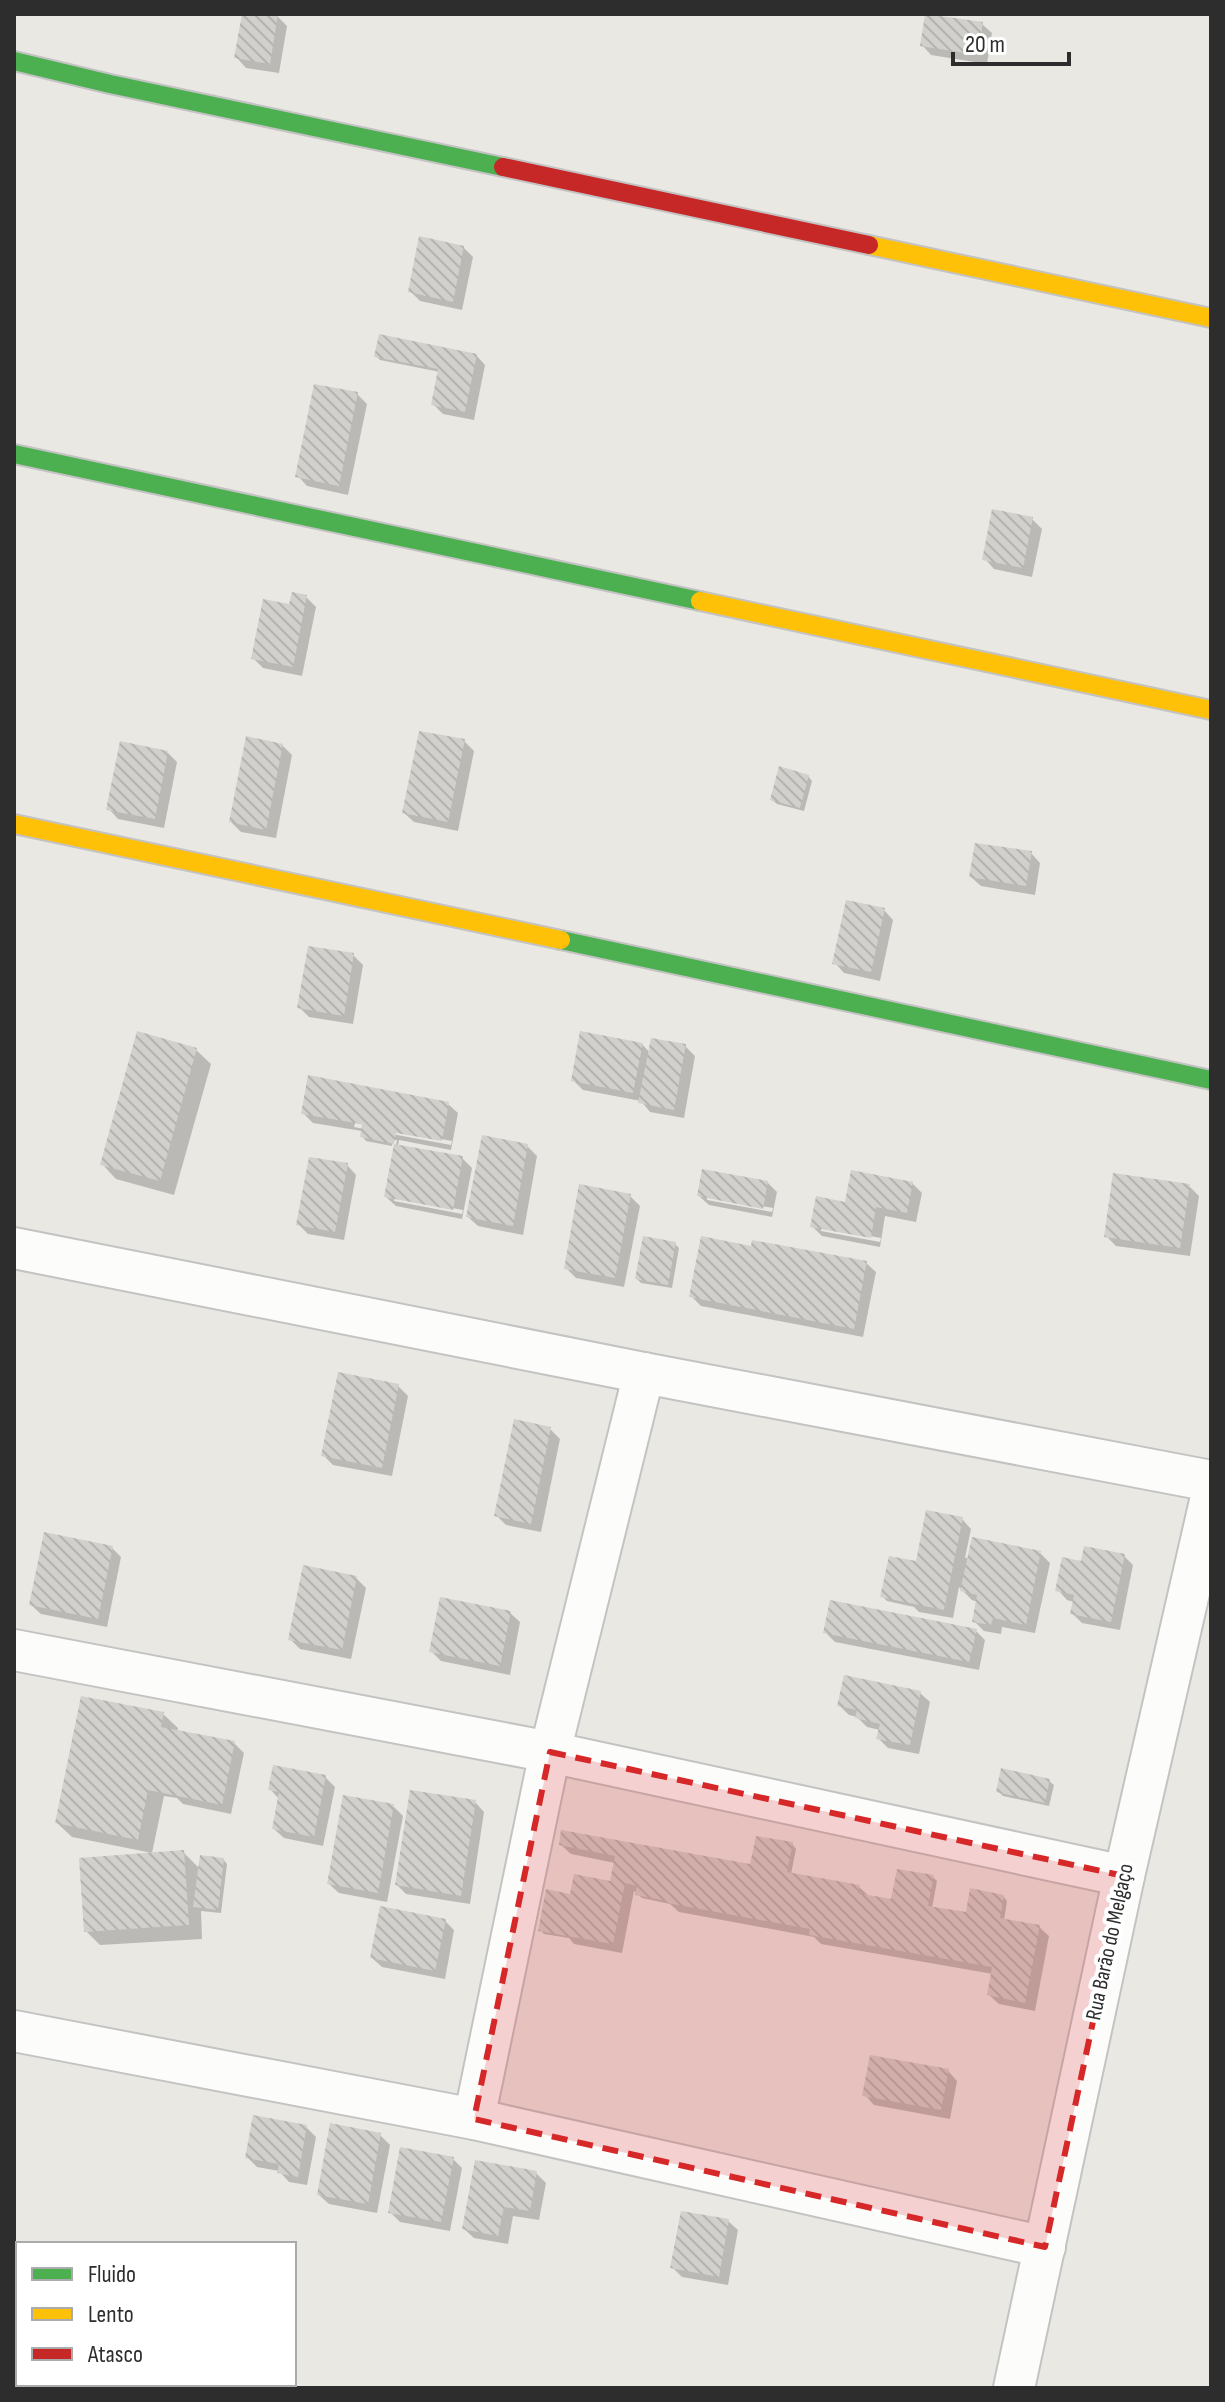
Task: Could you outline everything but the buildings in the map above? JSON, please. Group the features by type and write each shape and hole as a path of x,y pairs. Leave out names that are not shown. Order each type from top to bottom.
{"street":[{"path":"14,61 1211,318"},
{"path":"14,454 1211,710"},
{"path":"14,824 1211,1080"},
{"path":"14,1248 1211,1481"},
{"path":"474,2119 550,1752 644,1373"},
{"name":"Rua Barão do Melgaço","path":"1014,2388 1124,1876 1211,1497"},
{"path":"14,1650 550,1752 1124,1876"},
{"path":"14,2031 474,2119 1045,2247"}],"highlighted area":[{"path":"550,1752 1124,1876 1045,2247 474,2119"}],"traffic: fast":[{"path":"14,61 503,167"},
{"path":"14,454 700,601"},
{"path":"561,940 1211,1080"}],"traffic: slow":[{"path":"869,245 1211,318"},
{"path":"700,601 1211,710"},
{"path":"14,824 561,940"}],"traffic: jam":[{"path":"503,167 869,245"}]}
